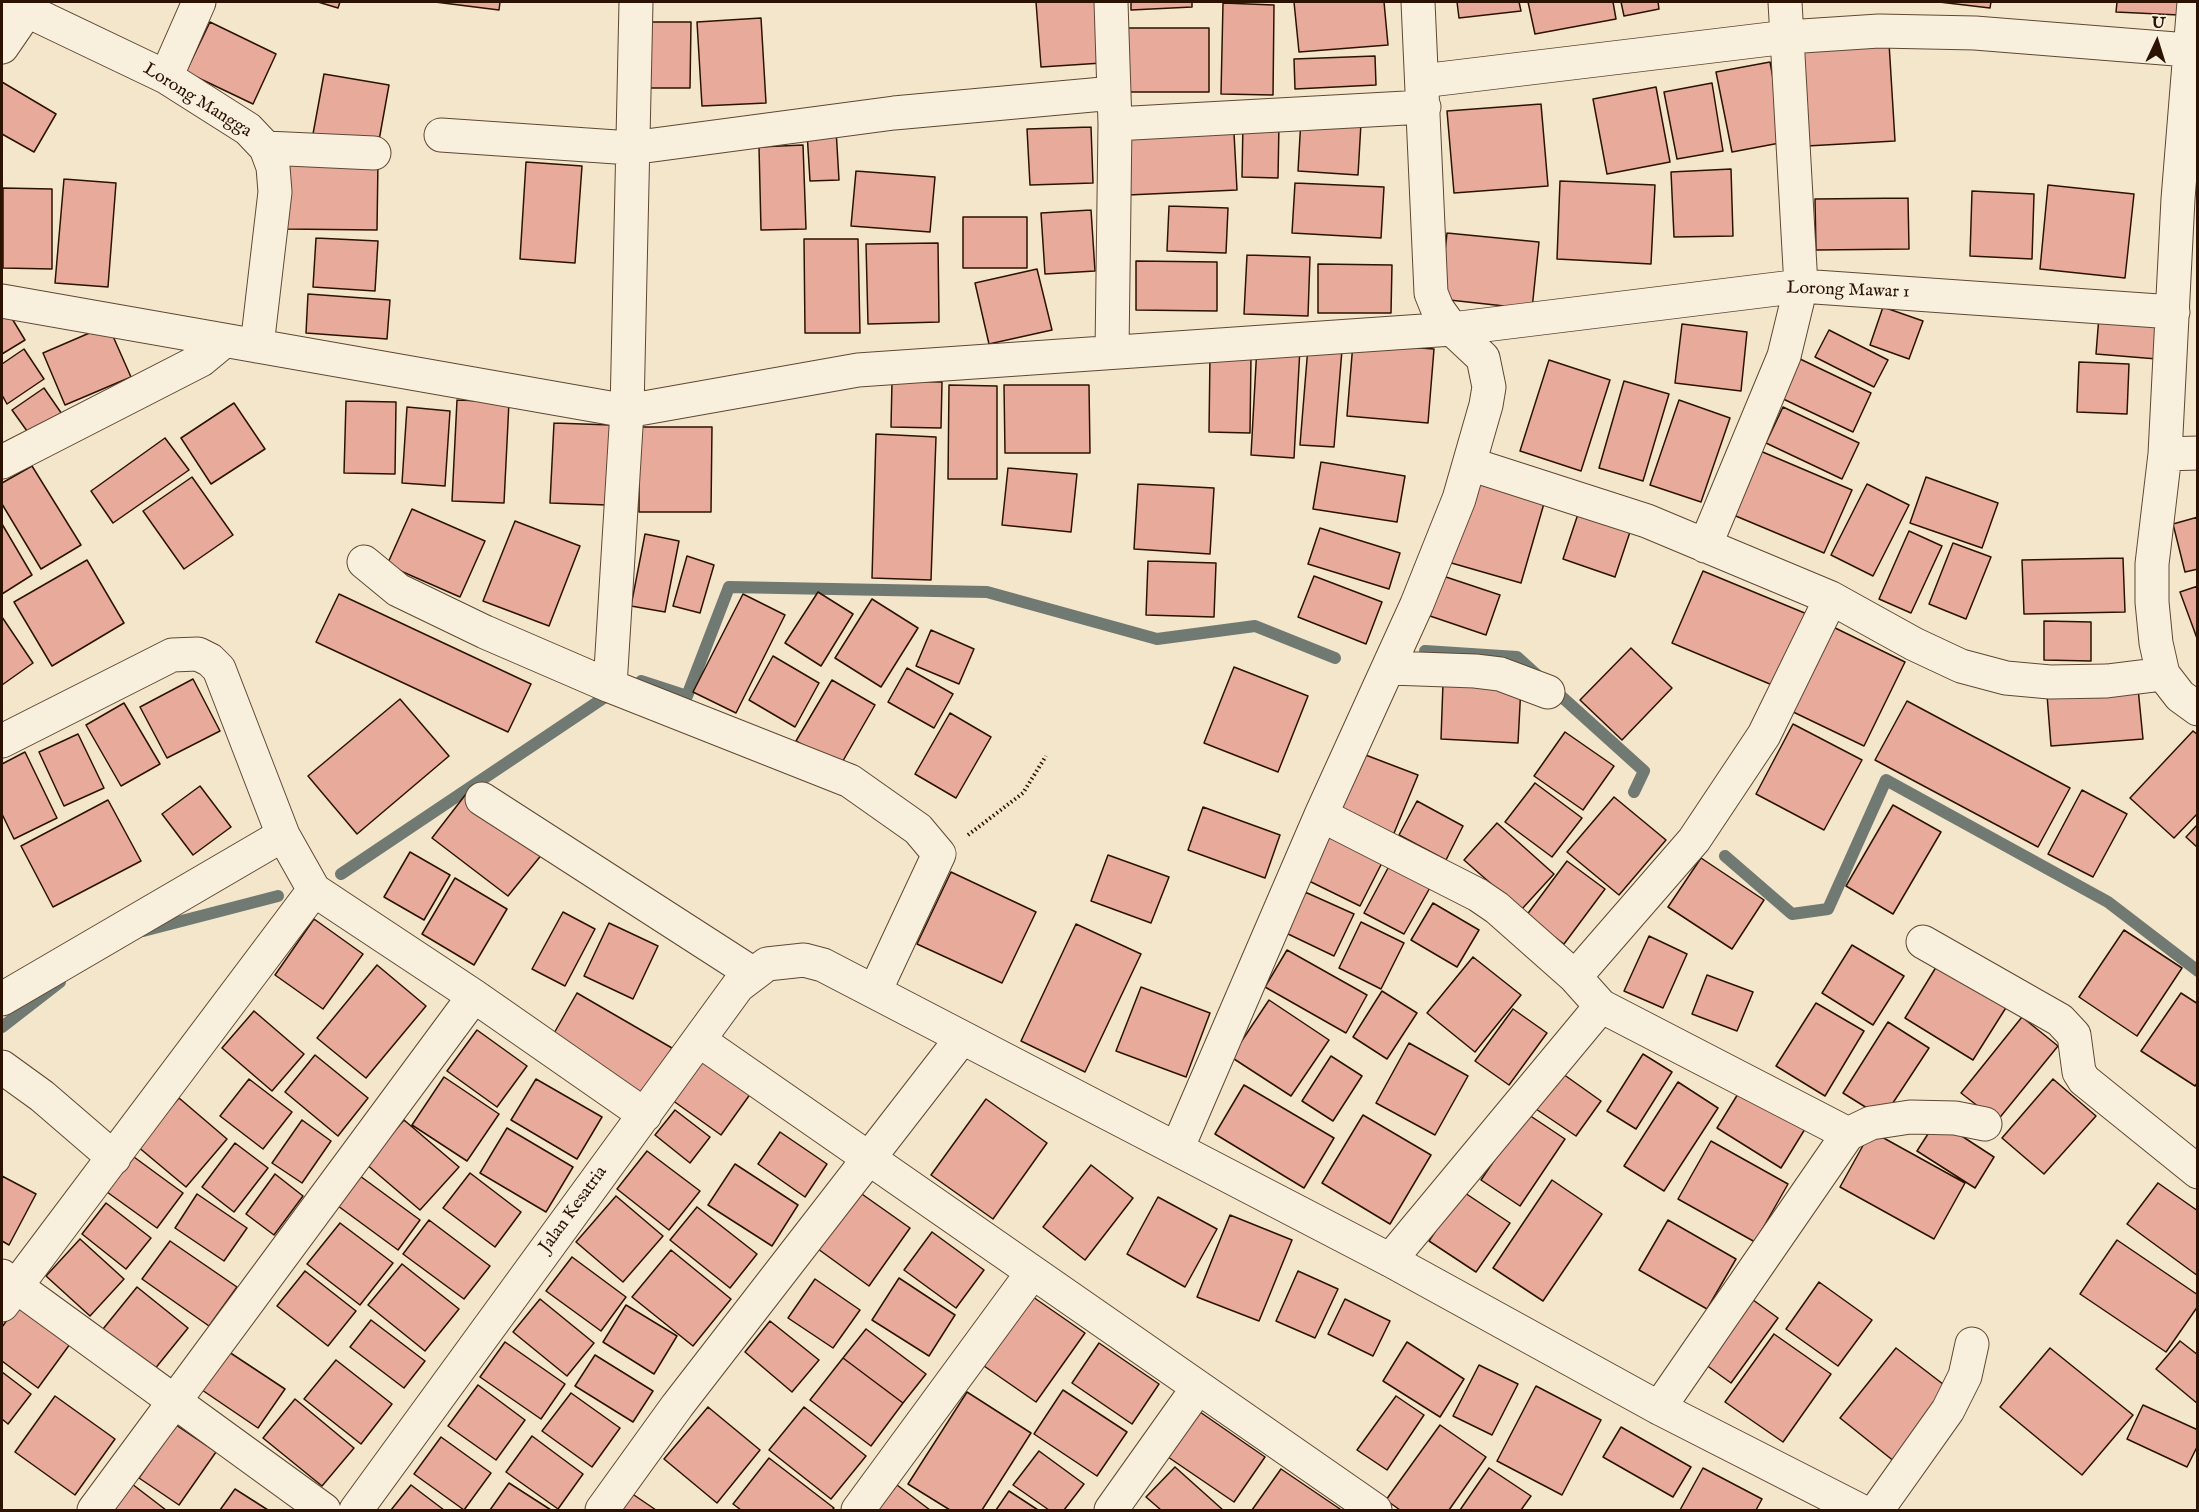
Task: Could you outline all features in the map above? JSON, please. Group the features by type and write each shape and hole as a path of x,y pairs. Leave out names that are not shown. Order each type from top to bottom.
{"street":[{"path":"166,77 199,2"},
{"path":"610,686 627,411 636,2"},
{"path":"1111,2 1114,109 1112,351"},
{"path":"1177,1149 1321,815 1390,668 1470,464 1486,405 1489,387 1488,370 1484,358 1452,328 1437,308 1429,279 1418,2"},
{"path":"1705,546 1784,356 1801,286 1785,2"},
{"path":"2194,2 2188,50 2188,200 2173,312 2165,454 2152,564 2156,643 2163,674 2180,696 2198,709"},
{"path":"2,47 17,7"},
{"name":"Lorong Mangga","path":"17,7 166,77 248,129 266,148 273,167 275,192 257,346"},
{"path":"441,135 631,148 894,114 1114,109 1423,94 1787,37 1879,31 1975,33 2188,50"},
{"path":"266,148 374,153"},
{"name":"Lorong Mawar 1","path":"627,411 858,370 1452,328 1801,286 2173,312"},
{"path":"2,301 627,411"},
{"path":"2,462 201,360 224,341"},
{"path":"2165,454 2198,453"},
{"path":"1470,464 1647,521 1831,598 1914,644 1961,666 2006,678 2050,682 2107,681 2163,674"},
{"path":"364,562 398,590 485,632 610,686 850,781 918,829 939,854 874,991"},
{"path":"1575,977 1694,840 1764,735 1831,598"},
{"path":"2,741 172,655 198,654 219,669 283,835 314,890 474,996 645,1115"},
{"path":"1390,668 1467,670 1500,674 1548,692"},
{"path":"482,799 752,973"},
{"path":"1321,815 1478,895 1575,977 1601,1006 1848,1134"},
{"path":"2,999 283,835"},
{"path":"314,890 114,1158 6,1289 174,1401 324,1510"},
{"path":"1923,942 2060,1020 2074,1035 2079,1072 2084,1080 2198,1172"},
{"name":"Jalan Kesatria","path":"356,1510 738,986 752,973 767,964 804,960 823,965 874,991 1390,1260 1659,1408 1859,1510"},
{"path":"94,1510 474,996"},
{"path":"1390,1260 1601,1006"},
{"path":"602,1510 677,1406 962,1038"},
{"path":"700,1041 869,1156 892,1177 1197,1389 1375,1510"},
{"path":"2,1067 42,1096 114,1158"},
{"path":"1659,1408 1848,1134 1871,1123 1910,1117 1955,1118 1985,1124"},
{"path":"858,1510 1032,1273"},
{"path":"1877,1510 1948,1410 1965,1376 1972,1344"},
{"path":"1111,1510 1197,1389"}],"path":[{"path":"939,854 1023,793 1046,756"}],"building":[{"path":"318,2 340,2 338,8"},
{"path":"435,2 500,2 499,10"},
{"path":"1036,2 1098,2 1102,63 1041,67"},
{"path":"1131,2 1192,2 1192,7 1131,10"},
{"path":"1294,2 1384,2 1388,45 1299,52"},
{"path":"1457,2 1519,2 1521,11 1459,18"},
{"path":"1528,2 1613,2 1616,19 1535,34"},
{"path":"1621,2 1658,2 1659,9 1624,16"},
{"path":"1939,2 1991,2 1990,8"},
{"path":"2117,2 2180,2 2179,15 2116,12"},
{"path":"1223,3 1274,5 1273,95 1221,94"},
{"path":"761,18 766,103 702,106 697,22"},
{"path":"210,22 276,54 253,104 186,72"},
{"path":"647,22 691,22 690,88 646,88"},
{"path":"1128,28 1209,28 1209,92 1128,92"},
{"path":"1889,43 1895,141 1807,146 1801,48"},
{"path":"1375,56 1376,85 1295,89 1294,59"},
{"path":"1770,62 1785,142 1732,152 1716,72"},
{"path":"324,74 389,85 378,146 313,134"},
{"path":"2,82 56,114 34,152 2,134"},
{"path":"1712,83 1723,151 1677,159 1664,92"},
{"path":"1656,87 1670,162 1607,174 1593,99"},
{"path":"1541,104 1548,186 1454,193 1447,111"},
{"path":"1301,119 1361,123 1358,175 1298,171"},
{"path":"1243,122 1279,123 1278,178 1242,177"},
{"path":"1091,127 1093,183 1030,185 1027,129"},
{"path":"836,129 839,180 810,181 807,132"},
{"path":"1234,133 1237,190 1128,195 1126,139"},
{"path":"803,145 806,229 761,230 759,147"},
{"path":"284,159 378,160 377,230 284,229"},
{"path":"526,162 582,166 575,263 520,259"},
{"path":"1731,169 1733,236 1674,237 1671,172"},
{"path":"856,171 935,177 930,232 851,226"},
{"path":"64,179 116,183 108,287 55,283"},
{"path":"1560,181 1655,185 1651,264 1557,259"},
{"path":"1295,183 1384,187 1381,238 1292,233"},
{"path":"2048,185 2134,194 2125,278 2040,269"},
{"path":"3,188 52,189 52,269 3,268"},
{"path":"1972,191 2034,194 2032,259 1970,256"},
{"path":"1908,198 1909,249 1816,250 1815,199"},
{"path":"1169,206 1228,208 1226,253 1167,251"},
{"path":"1091,210 1095,271 1045,274 1041,213"},
{"path":"963,217 1027,217 1027,268 963,268"},
{"path":"1447,233 1539,242 1532,309 1440,299"},
{"path":"316,238 378,241 375,291 313,287"},
{"path":"804,239 858,239 860,333 805,333"},
{"path":"938,243 939,322 868,324 866,244"},
{"path":"1247,255 1310,257 1308,316 1244,314"},
{"path":"1136,261 1217,262 1217,311 1136,310"},
{"path":"1318,264 1392,265 1391,313 1318,313"},
{"path":"1037,269 1052,330 989,344 975,283"},
{"path":"308,294 390,300 387,339 306,333"},
{"path":"5,307 25,340 2,354 2,309"},
{"path":"1883,307 1923,321 1909,359 1870,345"},
{"path":"2099,316 2160,321 2157,359 2096,354"},
{"path":"1682,324 1747,332 1741,391 1675,383"},
{"path":"108,325 131,377 65,405 43,353"},
{"path":"1829,330 1888,360 1874,387 1815,357"},
{"path":"1353,343 1434,349 1428,423 1347,416"},
{"path":"1257,346 1300,348 1294,458 1251,455"},
{"path":"1308,347 1342,350 1334,447 1300,445"},
{"path":"24,349 44,379 7,404 2,395 2,364"},
{"path":"1210,354 1251,355 1250,433 1209,432"},
{"path":"1798,358 1871,393 1853,432 1779,397"},
{"path":"1549,360 1610,380 1581,471 1520,451"},
{"path":"2079,362 2129,364 2127,414 2077,412"},
{"path":"892,381 942,382 941,428 891,427"},
{"path":"1624,381 1669,394 1643,481 1599,468"},
{"path":"949,385 997,386 997,479 948,479"},
{"path":"1004,385 1089,385 1090,453 1005,453"},
{"path":"44,388 64,417 32,438 12,410"},
{"path":"457,400 509,402 504,503 452,501"},
{"path":"1679,400 1730,418 1701,502 1650,485"},
{"path":"346,401 396,402 395,474 344,473"},
{"path":"234,403 265,449 211,484 181,438"},
{"path":"407,407 450,411 445,486 402,483"},
{"path":"1783,407 1859,443 1842,479 1766,443"},
{"path":"554,423 611,425 607,505 550,503"},
{"path":"639,427 712,427 711,512 639,512"},
{"path":"876,434 936,437 931,580 872,578"},
{"path":"165,438 189,470 113,523 91,491"},
{"path":"1758,450 1852,490 1824,553 1731,514"},
{"path":"1321,462 1405,476 1397,522 1313,509"},
{"path":"32,466 81,545 41,569 2,504 2,483"},
{"path":"1008,468 1077,474 1071,532 1002,525"},
{"path":"192,477 233,535 184,569 143,511"},
{"path":"1926,477 1998,503 1982,548 1910,523"},
{"path":"1473,479 1545,500 1521,583 1448,562"},
{"path":"1138,484 1214,488 1210,554 1134,549"},
{"path":"1867,484 1909,505 1873,576 1831,555"},
{"path":"412,509 485,541 460,597 387,565"},
{"path":"1579,511 1631,529 1615,577 1563,559"},
{"path":"2198,517 2198,569 2185,572 2173,524"},
{"path":"515,521 580,546 549,626 483,601"},
{"path":"2,524 32,575 2,594"},
{"path":"1320,528 1400,553 1389,589 1308,564"},
{"path":"1909,531 1942,546 1911,613 1879,599"},
{"path":"645,534 679,541 665,612 631,606"},
{"path":"1953,543 1991,557 1966,619 1929,604"},
{"path":"687,556 714,565 700,613 673,606"},
{"path":"2123,558 2125,612 2024,614 2022,560"},
{"path":"87,560 124,623 52,666 14,602"},
{"path":"1148,561 1216,563 1214,617 1146,615"},
{"path":"1703,571 1807,614 1777,687 1672,643"},
{"path":"1314,576 1382,602 1366,644 1298,617"},
{"path":"1443,576 1500,595 1486,635 1430,616"},
{"path":"2198,586 2198,641 2180,592"},
{"path":"818,592 853,614 821,666 785,643"},
{"path":"339,594 531,684 508,732 316,642"},
{"path":"743,594 785,615 736,713 693,692"},
{"path":"872,599 918,628 881,687 835,658"},
{"path":"2,617 33,663 2,685"},
{"path":"2044,621 2091,622 2091,661 2044,660"},
{"path":"1829,625 1905,662 1864,746 1787,709"},
{"path":"931,630 974,649 959,684 916,666"},
{"path":"1631,648 1672,688 1622,740 1580,700"},
{"path":"773,656 819,683 795,727 749,700"},
{"path":"1234,667 1308,696 1278,772 1204,743"},
{"path":"907,668 953,694 934,728 888,702"},
{"path":"193,679 220,731 167,758 140,707"},
{"path":"832,680 875,705 840,766 796,741"},
{"path":"1443,683 1521,686 1518,743 1441,739"},
{"path":"2138,688 2143,739 2051,746 2047,695"},
{"path":"400,699 449,756 357,834 308,776"},
{"path":"1907,701 2070,788 2038,847 1875,760"},
{"path":"124,703 160,764 121,786 86,725"},
{"path":"950,713 991,737 956,798 915,774"},
{"path":"1793,724 1862,760 1824,830 1756,794"},
{"path":"2193,731 2198,735 2198,813 2174,838 2130,798"},
{"path":"1565,732 1614,766 1583,810 1534,776"},
{"path":"78,734 104,788 64,806 39,752"},
{"path":"25,752 57,818 14,839 2,814 2,764"},
{"path":"1363,754 1418,775 1392,838 1337,816"},
{"path":"1535,783 1582,818 1552,857 1505,822"},
{"path":"200,786 231,827 193,855 162,814"},
{"path":"2082,790 2127,814 2093,877 2048,854"},
{"path":"466,794 543,853 508,896 432,838"},
{"path":"1614,797 1666,840 1619,895 1567,852"},
{"path":"108,800 141,861 53,907 21,846"},
{"path":"1417,801 1463,826 1446,860 1399,835"},
{"path":"1893,805 1941,832 1893,914 1846,886"},
{"path":"1203,807 1280,835 1265,878 1188,850"},
{"path":"1497,823 1554,874 1521,910 1464,860"},
{"path":"2198,824 2198,848 2186,837"},
{"path":"1332,825 1387,853 1360,906 1305,879"},
{"path":"410,852 450,875 424,920 384,897"},
{"path":"1108,855 1169,877 1151,923 1091,901"},
{"path":"1395,855 1436,877 1404,934 1364,913"},
{"path":"1701,858 1764,900 1732,949 1668,907"},
{"path":"1567,861 1605,889 1564,944 1526,916"},
{"path":"951,872 1036,912 1002,983 917,944"},
{"path":"455,878 507,909 474,965 422,934"},
{"path":"1305,892 1354,914 1334,956 1286,933"},
{"path":"1433,903 1479,930 1457,967 1411,940"},
{"path":"563,912 595,929 565,986 532,969"},
{"path":"314,919 363,954 323,1009 275,975"},
{"path":"1361,922 1404,943 1381,989 1339,968"},
{"path":"609,923 658,946 633,999 584,976"},
{"path":"1076,924 1141,954 1085,1072 1021,1041"},
{"path":"2124,930 2182,968 2137,1036 2079,997"},
{"path":"1649,936 1687,954 1663,1008 1624,991"},
{"path":"1852,945 1904,976 1873,1025 1822,993"},
{"path":"1287,950 1367,995 1346,1033 1265,987"},
{"path":"1473,957 1521,995 1475,1052 1427,1013"},
{"path":"1938,964 2007,1006 1973,1060 1905,1018"},
{"path":"377,965 426,1006 366,1078 317,1038"},
{"path":"1707,975 1753,992 1737,1031 1692,1014"},
{"path":"1141,987 1210,1013 1186,1077 1116,1051"},
{"path":"1382,991 1417,1013 1387,1059 1353,1037"},
{"path":"577,993 672,1048 644,1096 549,1042"},
{"path":"2181,993 2198,1004 2198,1082 2195,1086 2141,1051"},
{"path":"1269,1000 1329,1040 1291,1096 1231,1057"},
{"path":"1816,1003 1864,1031 1825,1096 1776,1066"},
{"path":"1513,1009 1547,1033 1509,1085 1475,1061"},
{"path":"254,1011 304,1054 272,1091 222,1048"},
{"path":"2022,1017 2058,1046 1997,1121 1961,1093"},
{"path":"1888,1022 1929,1048 1883,1118 1843,1093"},
{"path":"477,1030 527,1066 497,1107 447,1071"},
{"path":"1409,1043 1468,1076 1435,1135 1376,1103"},
{"path":"1643,1054 1672,1072 1636,1129 1607,1111"},
{"path":"315,1055 368,1098 338,1136 285,1092"},
{"path":"1331,1056 1362,1076 1333,1121 1302,1101"},
{"path":"701,1059 751,1093 721,1135 672,1100"},
{"path":"1556,1069 1601,1101 1576,1136 1530,1105"},
{"path":"444,1077 499,1114 467,1161 412,1125"},
{"path":"249,1079 292,1112 263,1149 220,1116"},
{"path":"536,1079 602,1117 577,1159 511,1120"},
{"path":"2053,1079 2096,1116 2044,1174 2002,1138"},
{"path":"1678,1082 1718,1108 1664,1191 1624,1166"},
{"path":"1244,1085 1334,1138 1304,1188 1215,1134"},
{"path":"1741,1089 1805,1129 1781,1168 1717,1128"},
{"path":"179,1098 227,1139 186,1187 137,1146"},
{"path":"986,1099 1047,1143 993,1219 931,1175"},
{"path":"675,1110 710,1137 690,1163 655,1135"},
{"path":"1526,1113 1565,1139 1520,1206 1481,1180"},
{"path":"1363,1115 1431,1155 1390,1224 1322,1183"},
{"path":"302,1120 331,1141 302,1183 272,1163"},
{"path":"404,1120 459,1167 420,1210 366,1164"},
{"path":"1937,1120 1994,1157 1975,1188 1917,1151"},
{"path":"507,1128 573,1167 546,1212 480,1173"},
{"path":"1871,1131 1965,1183 1934,1239 1840,1187"},
{"path":"780,1132 827,1164 805,1197 758,1164"},
{"path":"1711,1141 1788,1184 1755,1242 1678,1199"},
{"path":"235,1143 268,1168 234,1212 202,1187"},
{"path":"647,1151 700,1191 669,1230 617,1189"},
{"path":"134,1157 183,1193 157,1228 107,1192"},
{"path":"735,1164 798,1205 772,1246 708,1205"},
{"path":"1091,1165 1133,1198 1085,1260 1043,1227"},
{"path":"470,1173 521,1212 495,1247 443,1208"},
{"path":"275,1174 303,1196 274,1235 246,1214"},
{"path":"2,1176 36,1194 9,1245 2,1241"},
{"path":"360,1176 420,1220 398,1250 338,1206"},
{"path":"1552,1180 1602,1214 1543,1301 1493,1268"},
{"path":"2158,1183 2198,1211 2198,1276 2127,1224"},
{"path":"1462,1191 1510,1223 1476,1272 1429,1241"},
{"path":"859,1192 910,1228 869,1286 818,1249"},
{"path":"197,1194 247,1228 224,1261 175,1228"},
{"path":"616,1196 663,1236 623,1282 576,1242"},
{"path":"1158,1197 1217,1229 1185,1287 1127,1254"},
{"path":"106,1203 151,1238 126,1269 82,1234"},
{"path":"697,1207 757,1254 730,1288 670,1240"},
{"path":"1230,1215 1292,1240 1259,1321 1197,1297"},
{"path":"429,1220 490,1266 464,1299 403,1254"},
{"path":"1668,1220 1736,1259 1707,1309 1639,1270"},
{"path":"340,1223 393,1263 360,1305 307,1264"},
{"path":"932,1232 984,1270 956,1308 904,1270"},
{"path":"80,1239 124,1279 90,1316 46,1276"},
{"path":"2117,1240 2198,1295 2198,1306 2166,1352 2080,1294"},
{"path":"170,1241 237,1287 209,1326 142,1279"},
{"path":"671,1250 731,1299 693,1346 632,1297"},
{"path":"572,1257 626,1297 601,1331 546,1291"},
{"path":"402,1264 459,1309 425,1351 368,1305"},
{"path":"305,1271 356,1311 328,1346 277,1306"},
{"path":"1298,1271 1338,1289 1315,1338 1276,1321"},
{"path":"899,1278 955,1315 929,1356 872,1320"},
{"path":"815,1279 860,1310 833,1348 788,1318"},
{"path":"1819,1282 1872,1320 1838,1366 1786,1329"},
{"path":"137,1287 188,1328 154,1370 103,1329"},
{"path":"1033,1297 1085,1333 1036,1402 984,1366"},
{"path":"1749,1297 1778,1318 1731,1383 1702,1362"},
{"path":"540,1299 594,1343 567,1376 513,1332"},
{"path":"1345,1299 1390,1321 1373,1356 1328,1334"},
{"path":"626,1305 677,1336 654,1374 603,1342"},
{"path":"17,1306 70,1344 38,1388 2,1361 2,1327"},
{"path":"371,1320 425,1361 404,1388 350,1347"},
{"path":"770,1321 819,1360 792,1392 745,1352"},
{"path":"866,1329 926,1374 903,1403 843,1358"},
{"path":"1774,1334 1831,1374 1783,1442 1725,1402"},
{"path":"2180,1341 2198,1355 2198,1404 2156,1369"},
{"path":"505,1342 565,1384 541,1419 480,1377"},
{"path":"1407,1342 1464,1379 1440,1417 1383,1381"},
{"path":"1099,1343 1159,1384 1132,1424 1072,1383"},
{"path":"1896,1348 1952,1391 1895,1462 1840,1418"},
{"path":"2050,1348 2133,1415 2082,1475 2000,1407"},
{"path":"229,1352 285,1389 258,1428 202,1390"},
{"path":"595,1355 653,1391 633,1422 575,1386"},
{"path":"843,1358 903,1403 871,1446 810,1400"},
{"path":"336,1360 392,1404 361,1444 304,1399"},
{"path":"1479,1365 1518,1384 1492,1435 1453,1416"},
{"path":"2,1372 31,1394 8,1424 2,1419"},
{"path":"478,1385 525,1420 496,1460 448,1426"},
{"path":"1536,1386 1601,1420 1562,1495 1497,1461"},
{"path":"1063,1390 1127,1432 1097,1476 1034,1434"},
{"path":"967,1392 1031,1433 982,1510 950,1510 908,1484"},
{"path":"571,1393 620,1428 592,1467 542,1431"},
{"path":"55,1396 115,1439 75,1495 15,1452"},
{"path":"1396,1396 1424,1415 1387,1470 1357,1450"},
{"path":"295,1399 354,1448 322,1486 263,1438"},
{"path":"2143,1405 2198,1430 2198,1445 2187,1467 2127,1439"},
{"path":"708,1407 760,1450 717,1503 664,1459"},
{"path":"804,1407 866,1456 831,1499 769,1450"},
{"path":"1200,1412 1265,1457 1234,1502 1168,1457"},
{"path":"176,1425 216,1452 179,1505 139,1478"},
{"path":"1440,1425 1486,1457 1449,1510 1400,1510 1386,1500"},
{"path":"1621,1427 1691,1467 1673,1497 1603,1457"},
{"path":"532,1436 583,1474 558,1509 506,1472"},
{"path":"441,1437 491,1473 464,1510 414,1474"},
{"path":"1039,1451 1084,1484 1064,1510 1049,1510 1013,1485"},
{"path":"769,1458 834,1508 832,1510 741,1510 733,1504"},
{"path":"1175,1467 1223,1510 1161,1510 1146,1497"},
{"path":"1489,1468 1531,1496 1521,1510 1460,1510"},
{"path":"1703,1468 1762,1499 1756,1510 1680,1510"},
{"path":"1281,1469 1340,1509 1252,1510"},
{"path":"509,1483 551,1510 490,1510"},
{"path":"132,1484 166,1510 111,1510"},
{"path":"411,1485 444,1510 391,1510"},
{"path":"897,1485 930,1510 877,1510"},
{"path":"235,1489 268,1510 220,1510"},
{"path":"1009,1491 1038,1510 996,1510"},
{"path":"631,1493 656,1510 618,1510"}],"waterway":[{"path":"641,681 687,696 729,587 987,592 1157,639 1255,626 1335,658"},
{"path":"1425,651 1517,657 1539,677"},
{"path":"1552,688 1644,771 1634,792"},
{"path":"341,874 614,691"},
{"path":"1725,856 1792,914 1828,909 1886,780 2108,902 2198,971"},
{"path":"143,931 278,896"},
{"path":"2,1027 60,982"}]}
